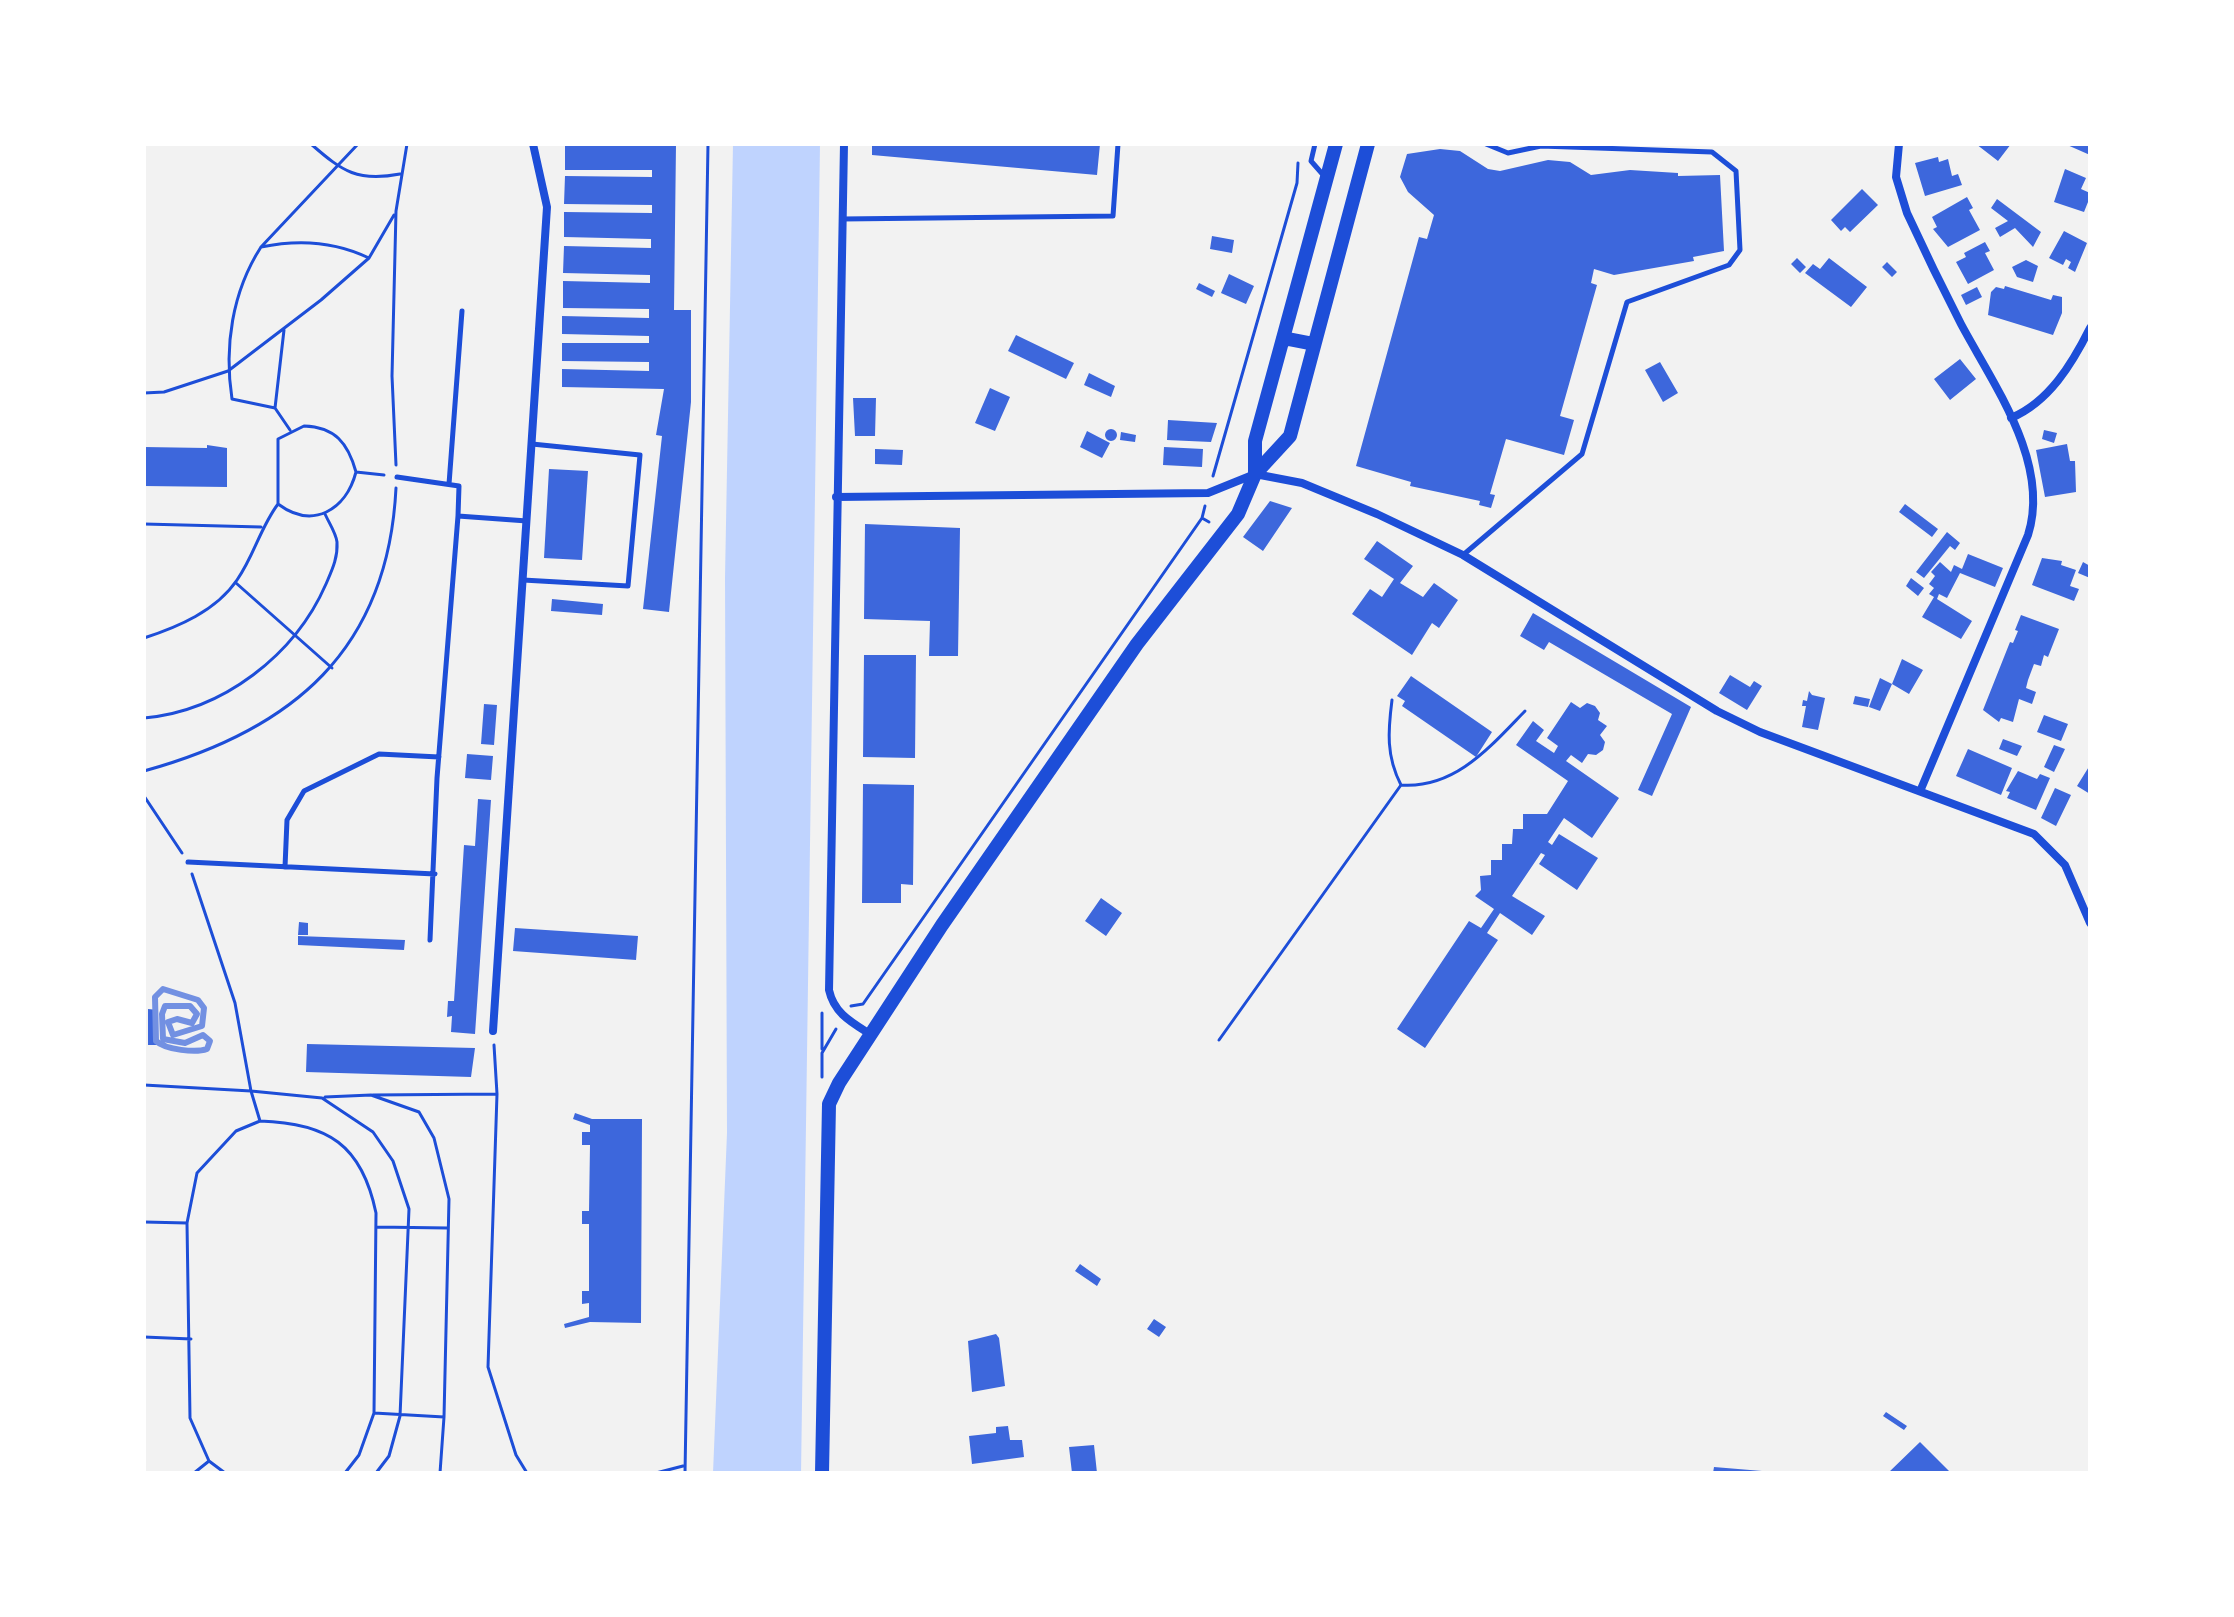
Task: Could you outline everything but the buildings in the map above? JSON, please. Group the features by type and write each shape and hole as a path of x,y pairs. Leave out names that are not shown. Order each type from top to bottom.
{"main road":[{"path":"1255,474 1255,441 1336,144"},
{"path":"822,1473 829,1104 870,1034 1129,657 1238,514 1255,474 1290,436 1368,144"},
{"path":"1283,338 1314,344"}],"street":[{"path":"493,1031 547,207 533,144"},
{"path":"844,144 829,990 832,1005 870,1034"},
{"path":"1899,144 1896,177 1907,213 2011,418 2032,484 2033,521 1965,693 1921,789"},
{"path":"2011,418 2038,404 2054,387 2090,328"},
{"path":"836,497 1208,493 1255,474 1302,483 1463,555 1717,711 1760,732 1921,789 2034,834 2065,865 2090,923"}],"lane":[{"path":"841,219 1113,216 1118,144"},
{"path":"1315,144 1311,161 1327,178"},
{"path":"1463,555 1582,454 1627,302 1729,265 1740,250 1736,171 1712,152 1541,146 1508,153 1486,144"},
{"path":"449,484 462,311"},
{"path":"523,580 628,586 640,455 532,444"},
{"path":"397,477 459,486 439,757 430,940"},
{"path":"458,516 527,521"},
{"path":"285,867 287,820 304,791 379,754 439,757"},
{"path":"188,862 435,874"}],"path":[{"path":"311,144 353,175 373,179 400,174"},
{"path":"275,408 232,399 228,371 233,316 251,262 261,247 358,144"},
{"path":"144,771 193,758 263,724 332,668 360,628 392,543 397,477 392,376 396,211 407,144"},
{"path":"685,1473 708,144"},
{"path":"822,1053 851,1006 863,1004 1202,518 1297,183 1299,156"},
{"path":"144,393 164,392 228,371 284,330 369,258 396,211"},
{"path":"261,247 292,240 350,249 369,258"},
{"path":"284,330 275,408 290,430"},
{"path":"144,638 176,627 211,607 236,582 261,527 278,504 278,439 290,430 318,427 331,432 351,453 356,472 348,496 325,514 300,516 278,504"},
{"path":"356,472 397,477"},
{"path":"144,718 176,712 217,697 264,666 296,636 316,608 336,561 337,540 325,514"},
{"path":"1202,518 1224,531"},
{"path":"144,524 261,527"},
{"path":"236,582 332,668"},
{"path":"1392,700 1388,733 1390,765 1401,785"},
{"path":"1401,785 1421,786 1477,761 1525,711"},
{"path":"1219,1040 1401,785"},
{"path":"144,796 188,862 235,1003 251,1091 260,1121"},
{"path":"829,990 822,1007 822,1089 829,1104"},
{"path":"493,1031 497,1094 488,1367 516,1455 527,1473"},
{"path":"144,1085 322,1098 497,1094"},
{"path":"371,1095 419,1112 434,1138 449,1199 440,1473"},
{"path":"322,1098 373,1132 393,1161 409,1209 400,1416 389,1456 376,1473"},
{"path":"225,1473 209,1461 190,1418 187,1223 197,1173 236,1131 260,1121 305,1126 341,1144 360,1162 370,1184 376,1227 374,1413 359,1455 345,1473"},
{"path":"144,1222 187,1223"},
{"path":"376,1227 448,1228"},
{"path":"144,1337 191,1339"},
{"path":"374,1413 444,1417"},
{"path":"194,1473 209,1461"},
{"path":"656,1473 684,1466"}],"water":[{"path":"733,144 820,144 801,1473 713,1473 727,1133 725,578"}],"railway":[{"path":"163,989 198,1000 204,1008 202,1026 173,1035 168,1022 177,1019 192,1023 197,1014 190,1006 165,1006 162,1014 163,1039 185,1043 203,1035 210,1041 207,1049 181,1050 156,1041 155,997 163,989"}]}
